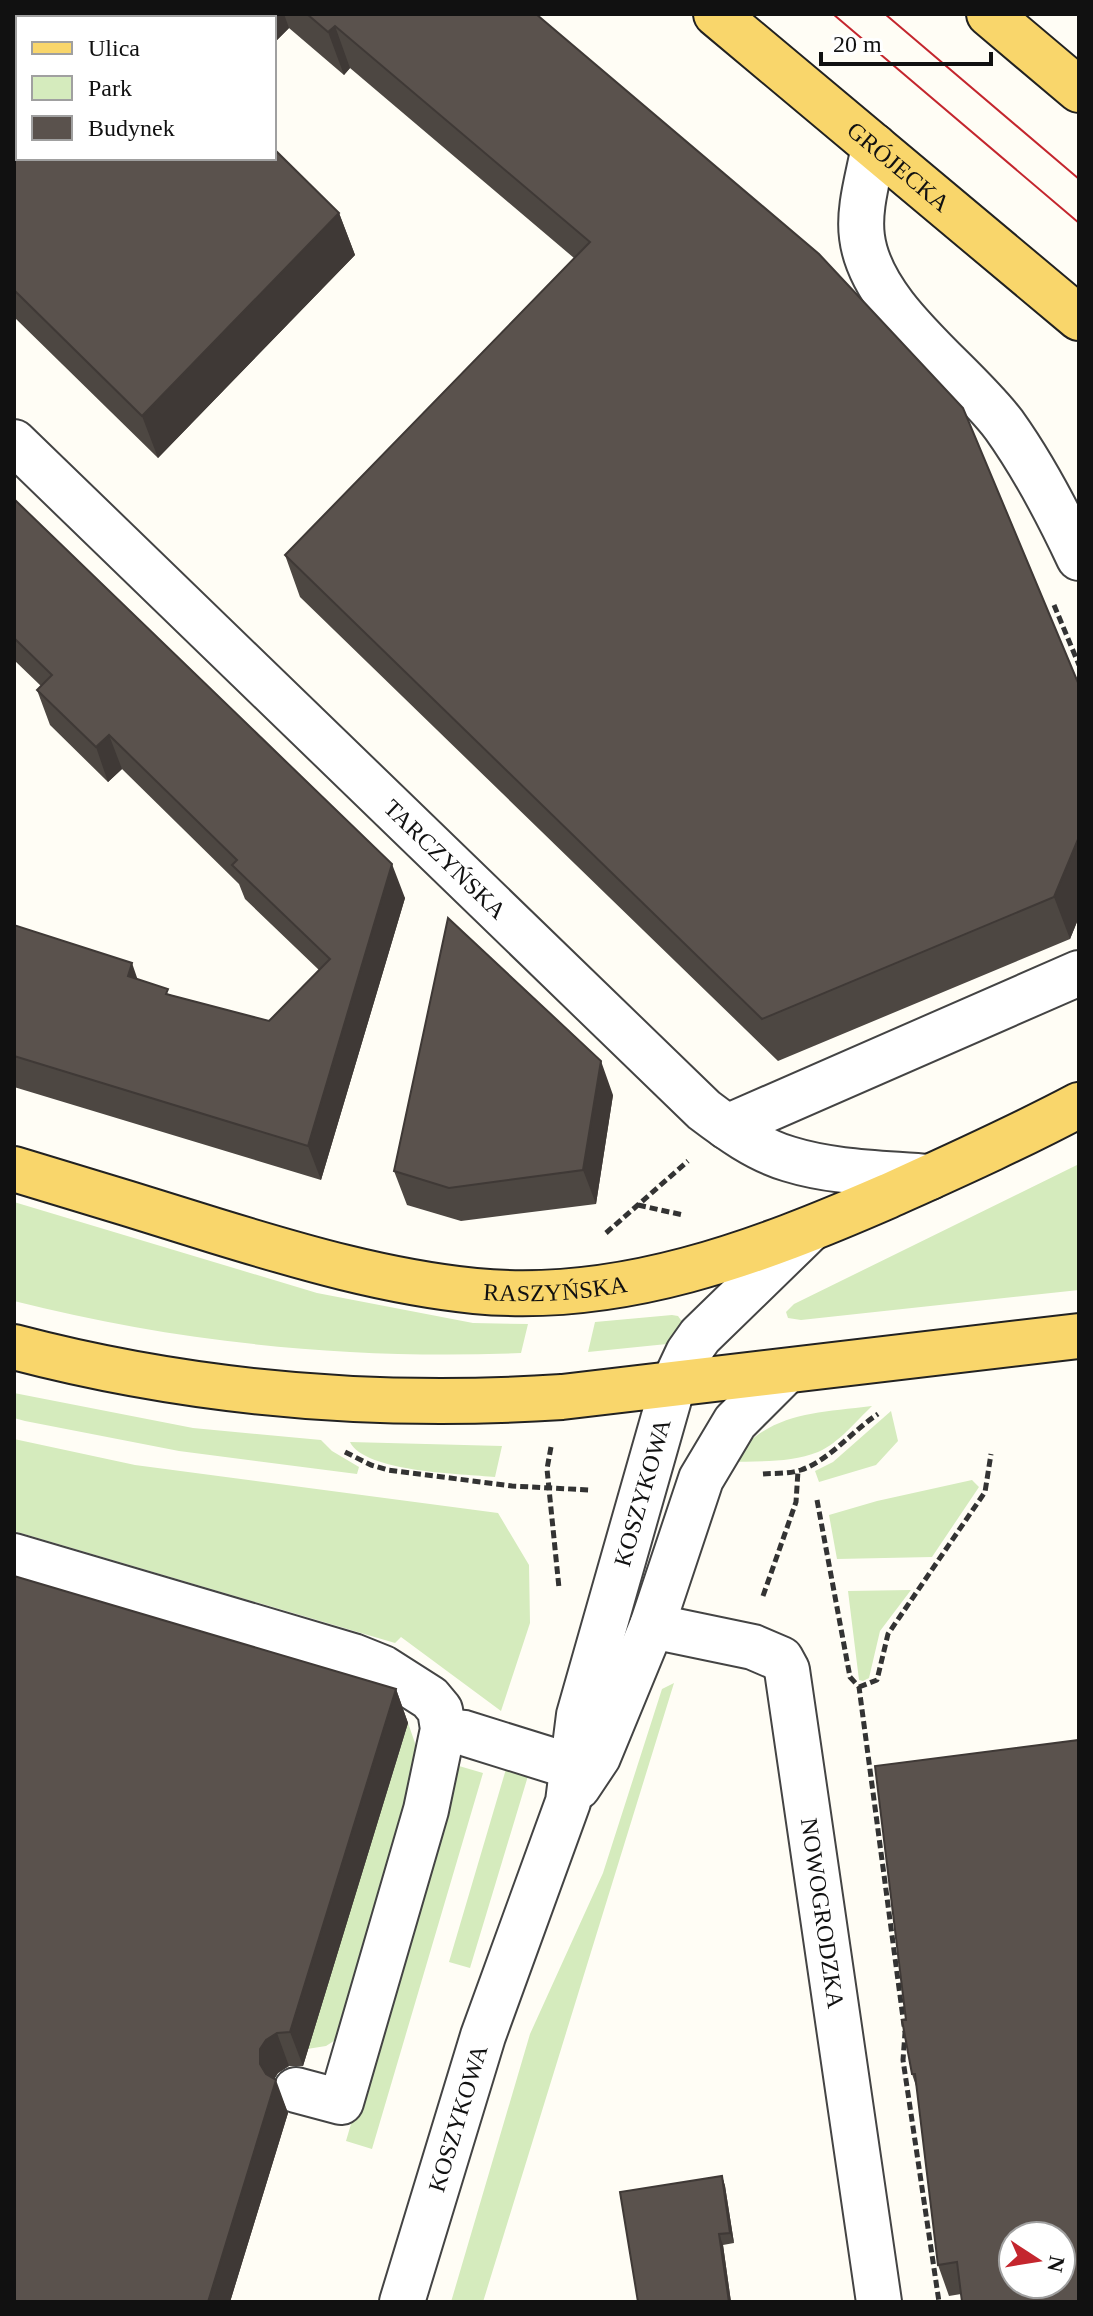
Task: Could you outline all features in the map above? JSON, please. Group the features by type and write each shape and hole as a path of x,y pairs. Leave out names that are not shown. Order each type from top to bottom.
{"main road":[{"name":"GRÓJECKA","path":"716,14 1079,318"},
{"path":"989,14 1079,90"},
{"name":"RASZYŃSKA","path":"14,1169 346,1269 417,1284 475,1291 546,1292 589,1289 682,1272 809,1230 930,1177 1079,1105"},
{"path":"14,1347 85,1365 283,1395 366,1400 489,1401 673,1385 1079,1336"}],"street":[{"path":"874,146 862,215 862,238 870,266 885,295 1002,423 1051,497 1079,558"},
{"name":"TARCZYŃSKA","path":"14,442 681,1088 727,1127 768,1150 810,1164 930,1177"},
{"path":"727,1127 1079,973"},
{"name":"KOSZYKOWA","path":"402,2302 483,2036 570,1784 579,1715 673,1385 700,1336 809,1230"},
{"name":"KOSZYKOWA","path":"570,1784 598,1757 652,1626 701,1479 735,1422 785,1372"},
{"path":"14,1556 353,1656 383,1668 430,1698 440,1710 443,1731 426,1810 341,2102 296,2090"},
{"name":"NOWOGRODZKA","path":"652,1626 753,1647 781,1659 787,1670 879,2302"},
{"path":"443,1731 464,1733 570,1784"}],"path":[{"path":"600,1241 612,1226 727,1127"},
{"path":"342,1450 388,1470 550,1489 547,1469 549,1453"},
{"path":"859,1687 877,1680 888,1634 985,1492 991,1454"},
{"path":"753,1647 765,1591 796,1502 798,1471"},
{"path":"817,1500 850,1677 859,1687 905,2033 903,2060 939,2302"}],"green space":[{"path":"1079,1164 1079,1290 801,1320 788,1318 786,1312 794,1304"},
{"path":"14,1202 317,1293 473,1323 528,1324 521,1353 393,1354 266,1345 139,1328 14,1301"},
{"path":"678,1316 683,1323 667,1344 588,1352 595,1322"},
{"path":"14,1393 193,1428 321,1440 332,1451 359,1467 357,1474 179,1451 25,1421 14,1418"},
{"path":"872,1406 826,1448 808,1456 728,1462 745,1445 777,1424 811,1414"},
{"path":"891,1411 898,1441 876,1465 819,1482 815,1471 833,1462"},
{"path":"14,1439 135,1465 498,1513 529,1565 530,1623 501,1711 401,1637 395,1643 14,1531"},
{"path":"350,1442 502,1446 495,1477 439,1473 394,1465 374,1460 359,1452"},
{"path":"972,1480 979,1487 932,1557 837,1559 829,1515"},
{"path":"911,1590 880,1631 869,1678 859,1680 848,1591"},
{"path":"674,1683 483,2302 451,2302 530,2034 603,1873 662,1689"},
{"path":"408,1723 419,1769 340,2037 326,2046 307,2049"},
{"path":"459,1766 483,1773 372,2149 346,2141 454,1773"},
{"path":"506,1769 528,1776 470,1968 449,1962"}],"building":[{"path":"91,14 246,14 244,16 90,16"},
{"path":"307,14 536,14 819,254 963,408 1079,685 1079,837 1054,897 762,1019 285,555 590,242 335,26 328,32"},
{"path":"16,104 16,160 276,160 276,151 339,213 142,416 14,290"},
{"path":"14,499 392,864 308,1146 14,1056 14,925 132,963 128,976 168,989 166,994 269,1021 330,959 232,865 237,860 109,735 96,747 37,690 52,675 14,638"},
{"path":"448,918 601,1061 583,1170 449,1188 394,1171"},
{"path":"14,1576 396,1689 290,2032 277,2033 266,2040 260,2049 260,2064 266,2074 276,2080 208,2302 14,2302"},
{"path":"1079,1740 1079,2302 962,2302 957,2262 938,2265 915,2074 912,2074 902,2020 906,2020 875,1766"},
{"path":"722,2176 730,2233 719,2234 729,2302 638,2302 620,2192"}],"tram line":[{"path":"833,14 1079,223"},
{"path":"885,14 1079,179"}]}
